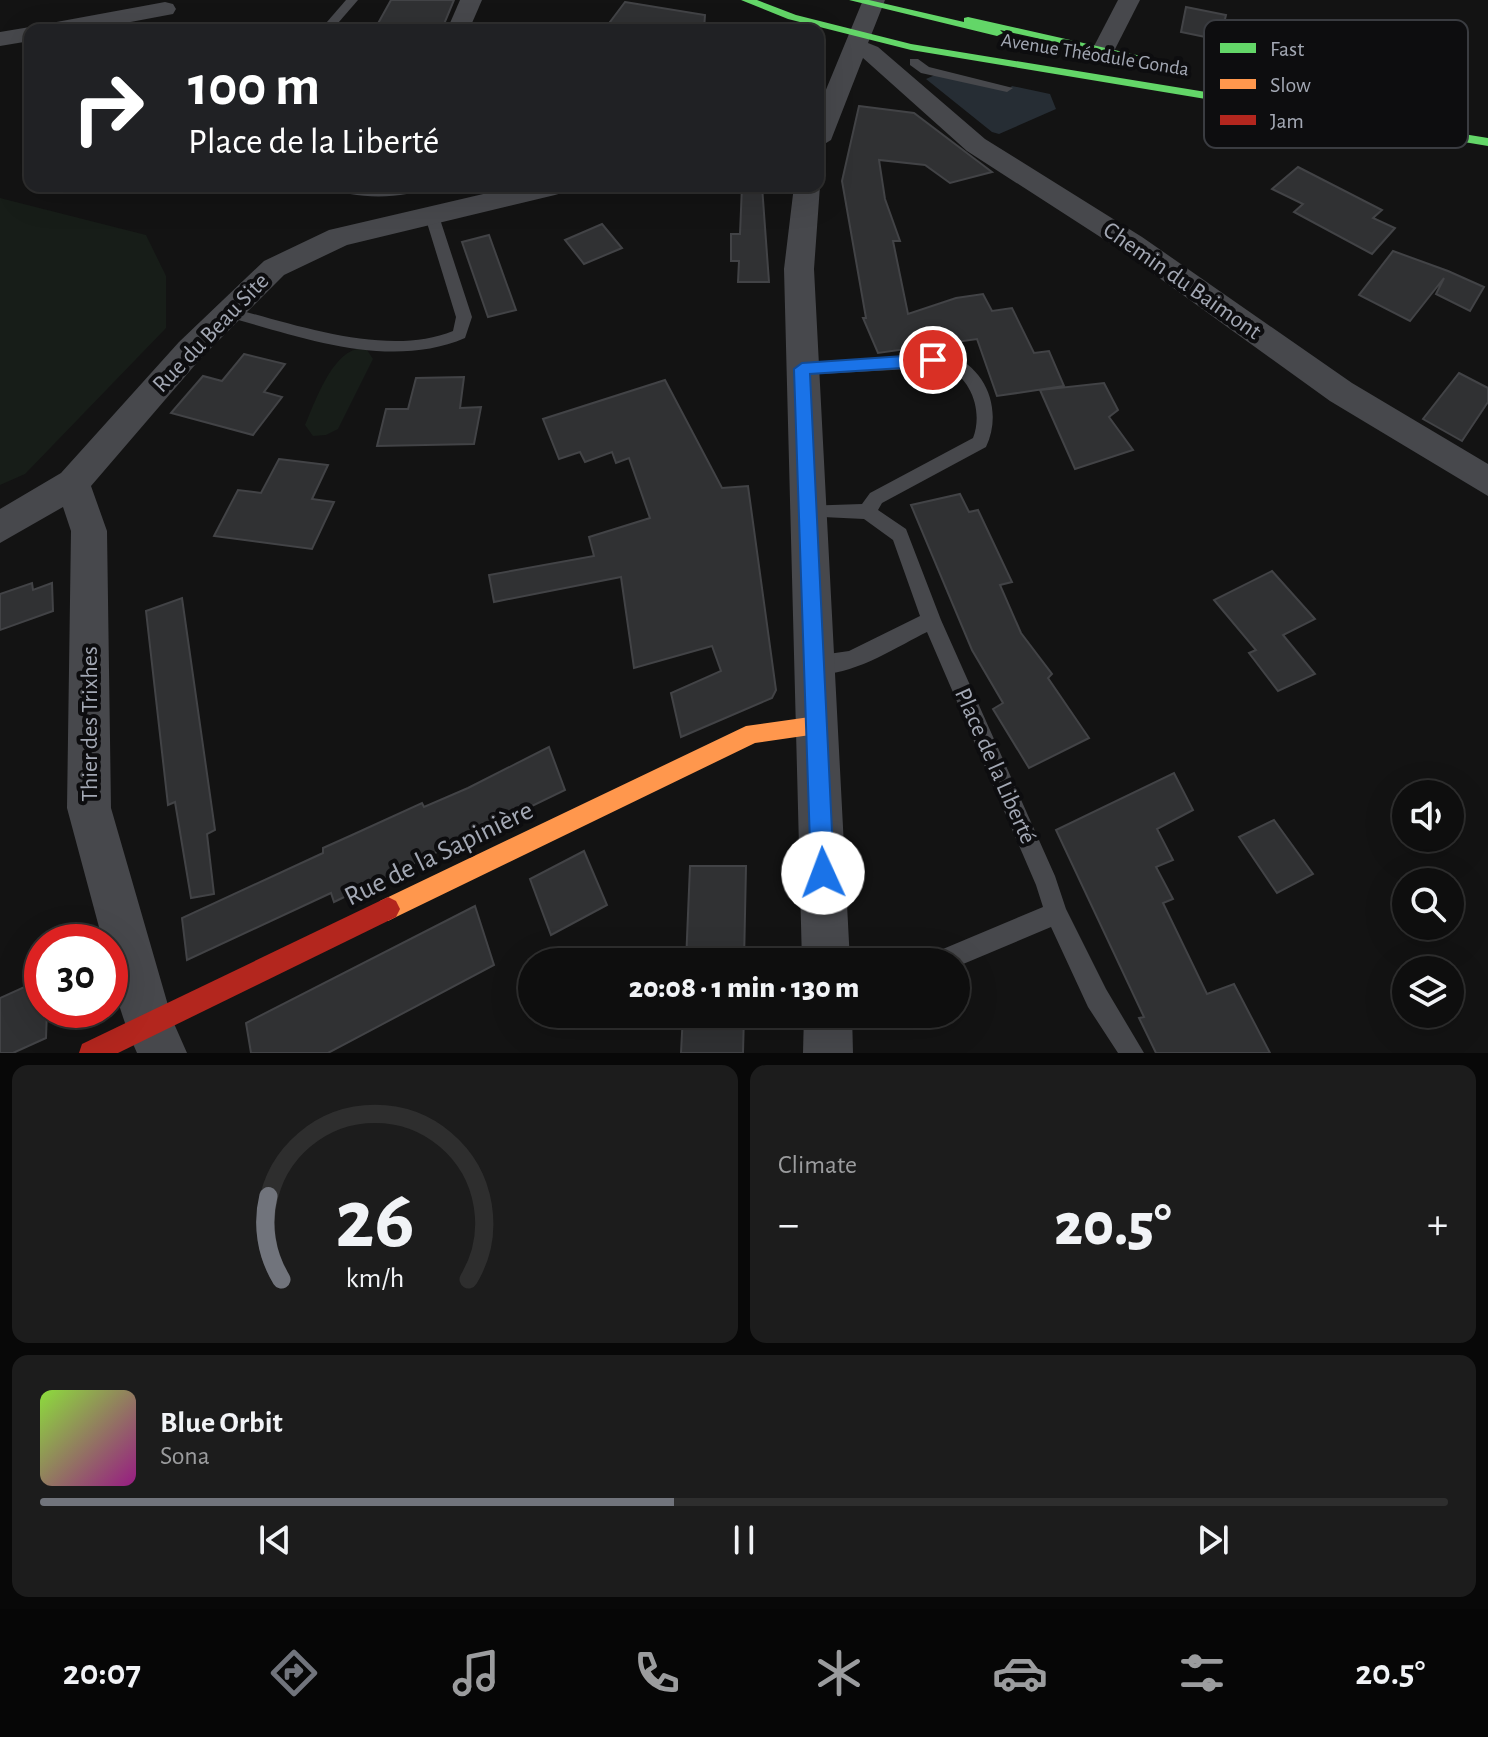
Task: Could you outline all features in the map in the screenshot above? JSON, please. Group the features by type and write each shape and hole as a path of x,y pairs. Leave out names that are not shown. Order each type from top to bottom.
{"main road":[{"name":"Avenue Théodule Gonda","path":"747,0 812,24"},
{"name":"Avenue Théodule Gonda","path":"872,1 1104,50 1152,63 872,1"},
{"name":"Avenue Théodule Gonda","path":"824,28 904,59 1204,102"},
{"name":"Avenue Théodule Gonda","path":"1186,73 1204,77"},
{"name":"Avenue Théodule Gonda","path":"1468,130 1488,134"},
{"name":"Avenue Théodule Gonda","path":"1468,139 1488,142"},
{"name":"Rue de la Sapinière","path":"91,1053 156,1038 753,733 817,726"}],"street":[{"path":"461,24 471,0"},
{"path":"1104,50 1129,0"},
{"path":"824,124 872,1"},
{"path":"84,24 170,5"},
{"path":"146,24 170,5"},
{"path":"0,39 24,35"},
{"name":"Chemin du Baimont","path":"858,40 870,52 904,59 985,152 1132,244 1341,392 1488,482"},
{"name":"Rue du Beau Site","path":"0,528 73,483 228,312 274,268 291,257 424,195 468,192"},
{"path":"806,192 799,269 825,948"},
{"name":"Thier des Trixhes","path":"73,483 89,531 89,808 156,1038"},
{"path":"828,1028 828,1053"}],"lane":[{"path":"331,24 352,0"},
{"path":"904,59 925,70 1007,88"},
{"path":"228,312 339,339 392,345 452,340 460,334 464,317 424,195 370,192"},
{"path":"802,369 949,361 962,365 977,387 985,425 980,442 876,498 867,512 808,511"},
{"name":"Place de la Liberté","path":"867,512 873,520 900,535 927,602 931,620 1047,884 1056,913 1097,998 1132,1053"},
{"path":"814,664 851,660 931,620"},
{"path":"970,949 1056,913"}],"shaded area":[{"path":"935,75 1007,91 1012,86 1050,94 1056,109 999,134 992,132 926,79"},
{"path":"0,198 146,235 166,276 166,328 25,474 0,485"},
{"path":"357,349 367,350 373,359 338,429 326,435 313,436 305,425 319,392 339,360"}],"building":[{"path":"391,0 454,0 444,24 378,24"},
{"path":"625,2 705,15 704,24 608,24"},
{"path":"1186,7 1226,15 1225,20 1204,20 1204,37 1181,32"},
{"path":"859,106 914,113 992,172 950,183 925,165 879,160 885,199 900,241 893,241 908,314 956,298 983,294 992,311 1012,308 1034,353 1049,351 1064,386 997,396 977,339 878,353 863,318 866,318 842,181"},
{"path":"1298,167 1382,210 1373,218 1395,228 1372,254 1294,212 1303,204 1272,189"},
{"path":"742,192 762,192 769,282 738,282 739,261 731,261 731,234 740,234"},
{"path":"602,224 622,248 584,264 565,240"},
{"path":"489,235 516,310 488,317 462,242"},
{"path":"1393,251 1484,287 1470,311 1436,294 1444,278 1410,321 1359,295"},
{"path":"244,354 285,364 264,392 282,397 253,435 171,413 203,376 222,381"},
{"path":"1459,373 1488,388 1488,402 1462,441 1423,419"},
{"path":"464,377 460,408 481,407 474,444 377,446 386,409 408,409 416,378"},
{"path":"665,380 722,488 748,486 776,690 772,698 681,737 671,693 721,671 712,646 634,668 621,577 494,602 489,575 594,556 589,537 650,518 629,458 616,463 612,452 585,462 580,452 559,459 543,419"},
{"path":"1104,383 1118,410 1109,417 1133,450 1075,469 1040,390"},
{"path":"279,459 328,465 312,499 334,502 312,549 214,536 238,490 261,493"},
{"path":"960,494 969,512 978,510 1012,582 1000,585 1021,633 1052,674 1048,678 1089,738 1029,768 993,709 1003,703 972,650 911,505"},
{"path":"1272,571 1315,619 1283,635 1315,674 1278,691 1249,653 1256,650 1214,600"},
{"path":"32,583 33,590 52,583 53,611 0,630 0,594"},
{"path":"182,598 215,830 207,834 214,894 191,898 175,802 168,805 146,611"},
{"path":"549,747 565,790 334,902 331,893 187,960 182,918 323,853 323,848 422,803 424,807 468,788"},
{"path":"1174,773 1193,810 1157,829 1173,860 1156,867 1173,899 1163,903 1207,994 1234,984 1270,1053 1156,1053 1139,1018 1144,1017 1056,830"},
{"path":"1274,820 1313,874 1277,893 1239,837"},
{"path":"584,851 607,905 551,935 530,879"},
{"path":"690,866 746,866 744,948 687,948"},
{"path":"475,906 494,965 328,1053 251,1053 246,1023"},
{"path":"24,987 24,1028 46,1028 46,1038 13,1053 0,1053 0,998"},
{"path":"682,1028 744,1028 743,1053 681,1053"}],"traffic: fast":[{"path":"747,0 820,24"},
{"path":"855,0 997,33"},
{"path":"968,20 1135,56"},
{"path":"824,25 911,47 1204,95"},
{"path":"1468,139 1488,142"}],"traffic: slow":[{"path":"388,909 753,733 817,726"}],"traffic: jam":[{"path":"91,1053 388,909"}],"route":[{"path":"823,873 802,369 933,360"}]}
